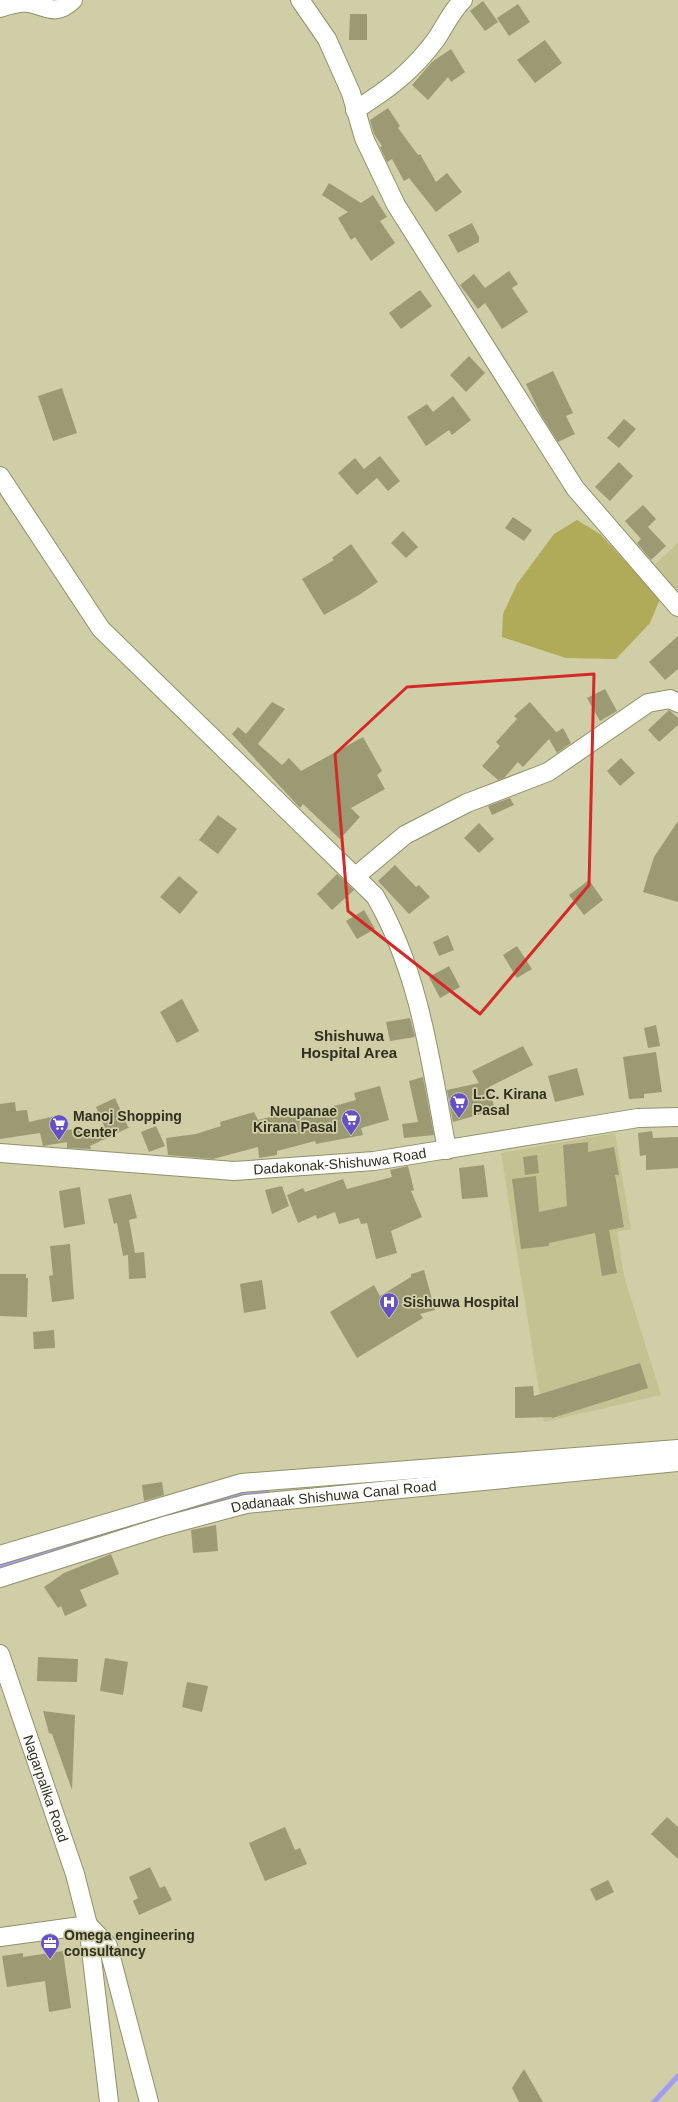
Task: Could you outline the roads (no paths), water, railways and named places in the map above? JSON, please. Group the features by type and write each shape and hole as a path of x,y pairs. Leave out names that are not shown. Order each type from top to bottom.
{"street":[{"path":"0,8 15,4 29,3 46,9 53,9 61,8 73,0"},
{"path":"300,0 327,39 351,93 364,138 396,205 575,488 678,608"},
{"path":"355,110 383,93 406,74 436,39 462,0"},
{"path":"0,476 101,629 375,896 388,919 404,958 418,1000 447,1150"},
{"path":"356,876 406,835 467,803 548,772 648,703 670,700 678,704"},
{"name":"Dadakonak-Shishuwa Road","path":"0,1153 234,1171 374,1161 638,1118 678,1117"},
{"name":"Dadanaak Shishuwa Canal Road","path":"0,1555 241,1484 678,1449"},
{"name":"Dadanaak Shishuwa Canal Road","path":"0,1578 164,1526 246,1504 678,1462"},
{"name":"Nagarpalika Road","path":"0,1654 75,1874 88,1925 109,2102"},
{"path":"0,1937 88,1925"},
{"name":"Nagarpalika Road","path":"88,1925 108,1946 149,2102"}],"waterway":[{"path":"176,1514 236,1497 261,1494"},
{"path":"0,1567 117,1532"},
{"path":"654,2102 678,2076"}],"place":[{"name":"L.C. Kirana Pasal","path":"459,1119"},
{"name":"Neupanae Kirana Pasal","path":"351,1136"},
{"name":"Manoj Shopping Center","path":"59,1141"},
{"name":"Sishuwa Hospital","path":"389,1319"},
{"name":"Omega engineering consultancy","path":"50,1960"}],"district":[{"name":"Shishuwa Hospital Area","path":"349,1044"}]}
